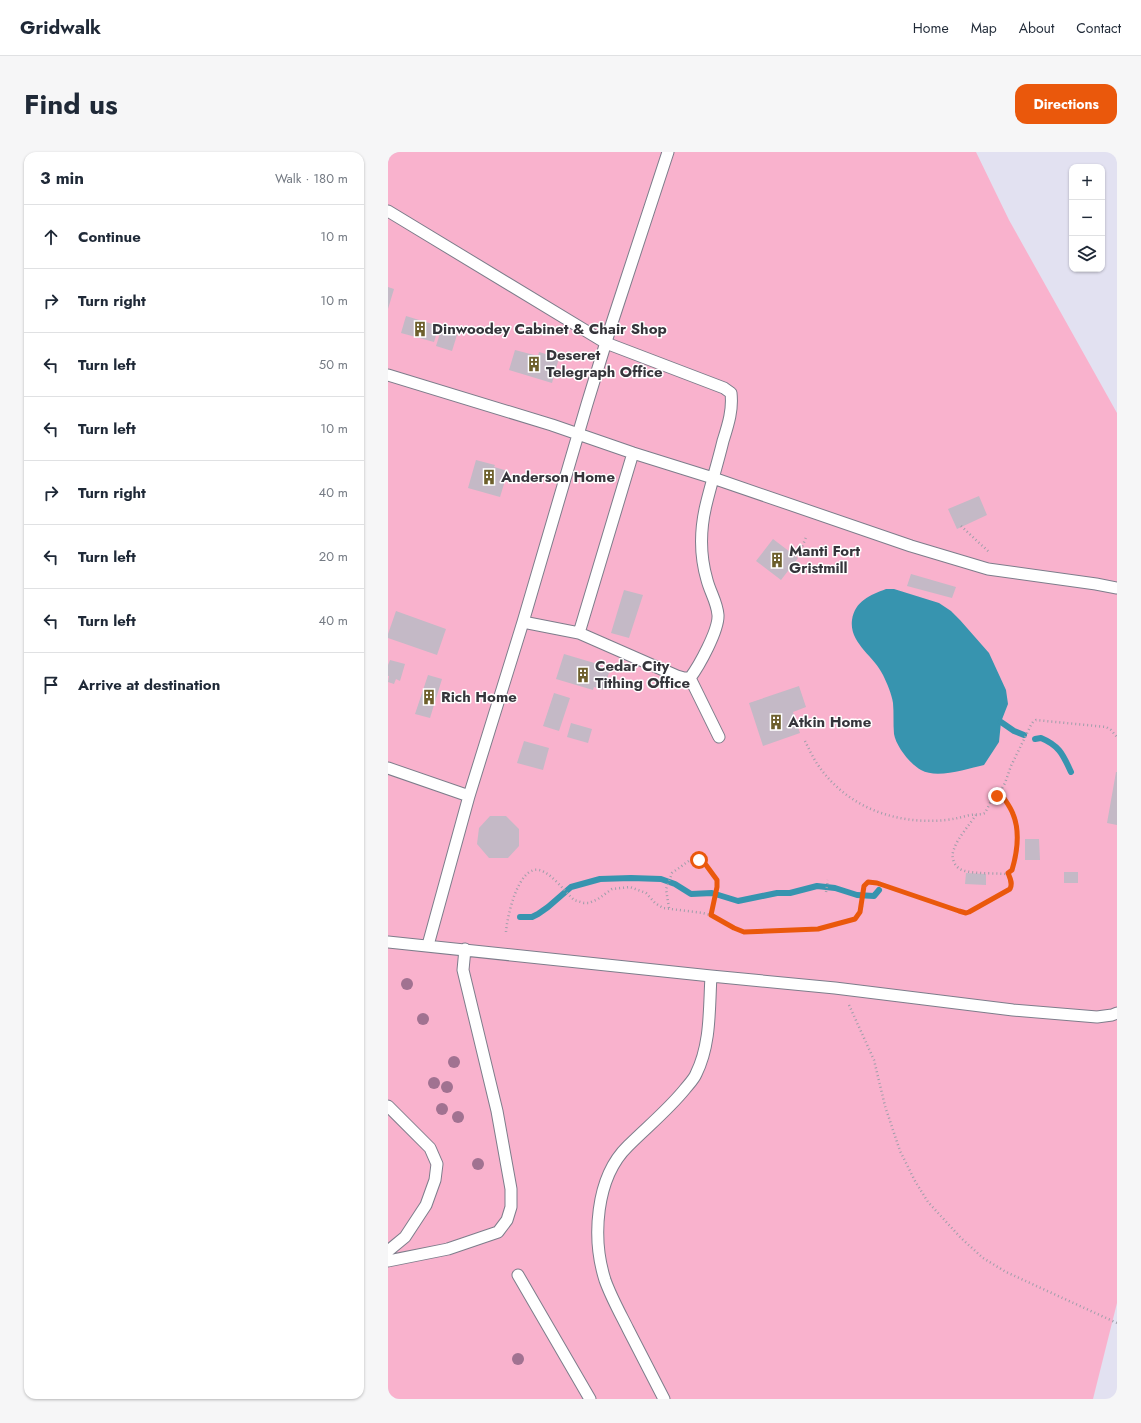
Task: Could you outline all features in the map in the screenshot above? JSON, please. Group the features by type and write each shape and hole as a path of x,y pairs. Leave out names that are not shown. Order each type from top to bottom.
{"lane":[{"path":"428,945 469,796 523,622 578,434 668,152"},
{"path":"388,211 606,343 724,388 731,393 731,411 706,506 701,533 702,558 718,616 716,630 696,670 690,678"},
{"path":"388,374 713,478 911,546 988,570 1117,588"},
{"path":"579,633 632,453"},
{"path":"523,622 579,633 677,676 690,678"},
{"path":"690,678 719,737"},
{"path":"388,768 469,796"},
{"path":"388,942 835,988 1013,1010 1097,1017 1115,1016"},
{"path":"388,1261 448,1249 498,1232 507,1220 511,1207 511,1189 497,1111 463,970 465,949"},
{"path":"664,1399 612,1298 605,1279 599,1255 597,1232 599,1207 605,1182 622,1152 672,1105 695,1076 703,1059 707,1042 711,976"},
{"path":"388,1106 430,1148 436,1164 435,1180 426,1205 405,1237 388,1251"},
{"path":"518,1275 590,1399"}],"path":[{"path":"962,526 989,552"},
{"path":"801,550 806,537"},
{"path":"805,741 818,765 832,782 847,796 870,810 891,816 919,821 956,818 985,812 990,803 1000,792 1033,722 1036,720 1100,726 1111,730 1117,737"},
{"path":"976,815 954,848 952,858 954,863 957,867 965,871 1008,873 1012,870 1015,860 1016,826 1013,813 1000,792"},
{"path":"669,908 666,887 670,876 678,867 690,860 699,860 706,865 717,880 715,899 711,915"},
{"path":"506,932 512,899 530,872 537,870 546,874 561,886 577,902 589,903 598,899 612,889 630,887 646,893 659,906 711,915 744,932 818,929 855,919 860,912 864,886 868,882 874,882 966,913 1010,889 1011,884 1008,873"},
{"path":"826,892 828,880"},
{"path":"835,988 849,1005 862,1032 874,1060 885,1106 900,1152 928,1202 961,1238 983,1258 1034,1286 1117,1323"}],"shaded area":[{"path":"388,152 976,152 1009,220 1117,413 1117,1303 1093,1399 388,1399"}],"water":[{"path":"886,589 894,589 939,603 951,611 960,620 989,653 1006,690 1008,704 1001,722 999,742 984,765 960,771 935,774 928,773 912,764 895,739 892,696 879,668 858,642 854,636 852,628 854,613 860,603 869,596"}],"building":[{"path":"388,287 394,289 388,309"},
{"name":"Dinwoodey Cabinet & Chair Shop","path":"406,316 439,326 434,342 401,333"},
{"path":"441,330 457,335 452,351 436,346"},
{"name":"Deseret Telegraph Office","path":"515,350 538,356 539,352 559,358 552,383 509,370"},
{"name":"Anderson Home","path":"476,460 495,465 494,467 508,471 500,497 468,488"},
{"path":"979,496 987,515 957,529 948,509"},
{"name":"Manti Fort Gristmill","path":"773,539 798,558 781,580 756,561"},
{"path":"911,574 956,587 952,598 907,586"},
{"path":"624,590 643,595 629,638 611,633"},
{"path":"396,611 446,629 437,655 388,638"},
{"name":"Cedar City Tithing Office","path":"564,654 601,665 600,667 610,670 603,690 594,687 593,690 556,679"},
{"path":"390,660 405,664 400,681 396,679 394,684 388,682 388,665"},
{"name":"Rich Home","path":"428,675 442,679 430,718 415,714"},
{"name":"Atkin Home","path":"799,686 806,707 793,712 800,733 763,746 749,703"},
{"path":"554,693 570,698 559,731 543,726"},
{"path":"571,723 592,729 588,743 567,737"},
{"path":"524,741 549,748 543,770 517,763"},
{"path":"1117,772 1117,825 1107,823"},
{"path":"490,816 506,816 519,829 519,846 508,858 489,858 477,844 479,828"},
{"path":"1025,839 1039,839 1040,860 1025,860"},
{"path":"1064,872 1078,872 1078,883 1064,883"},
{"path":"966,873 986,874 986,885 965,884"}],"waterway":[{"path":"1001,722 1014,731 1024,735"},
{"path":"1035,739 1041,738 1053,744 1063,756 1071,772"},
{"path":"520,917 532,917 538,914 571,887 600,879 661,879 675,884 691,894 712,893 738,901 777,893 790,893 817,886 835,888 857,895 874,896 879,890"}],"place":[{"name":"Dinwoodey Cabinet & Chair Shop","path":"420,329"},
{"name":"Deseret Telegraph Office","path":"534,364"},
{"name":"Anderson Home","path":"489,477"},
{"name":"Manti Fort Gristmill","path":"777,560"},
{"name":"Cedar City Tithing Office","path":"583,675"},
{"name":"Rich Home","path":"429,697"},
{"name":"Atkin Home","path":"776,722"}],"route":[{"path":"699,860 703,862 715,876 718,884 711,915 744,932 823,929 855,919 859,916 862,906 864,886 868,882 874,882 966,913 974,910 1011,887 1011,881 1008,873 1012,870 1015,860 1016,826 1013,813 1000,792 997,796"}]}
